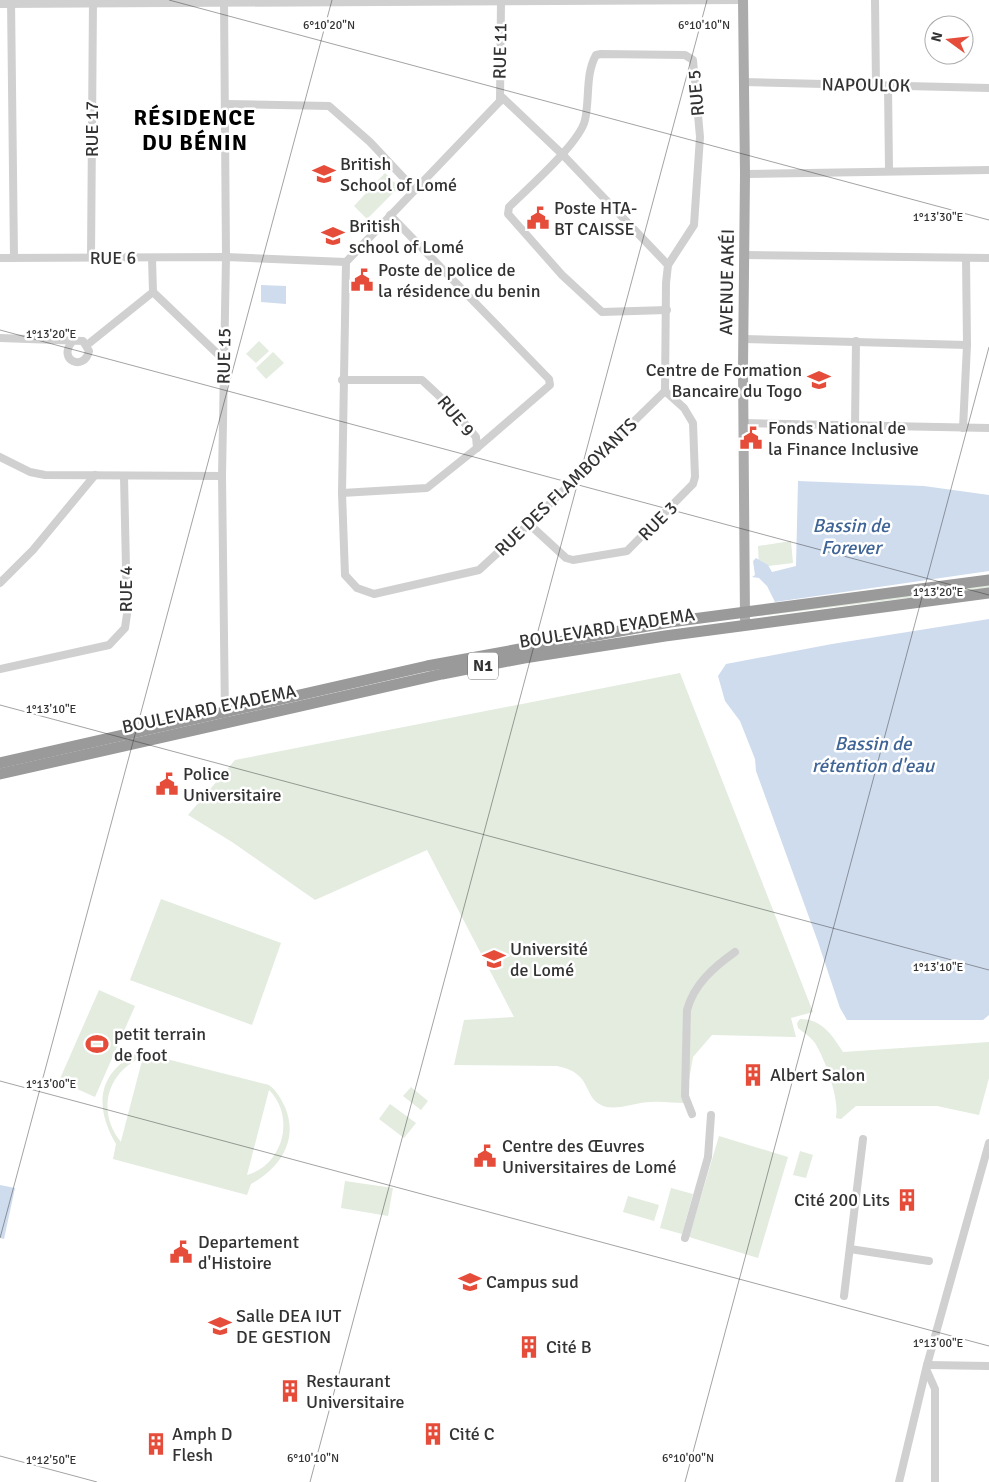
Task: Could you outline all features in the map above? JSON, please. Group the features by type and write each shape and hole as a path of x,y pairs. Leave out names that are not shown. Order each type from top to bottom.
{"highway":[{"name":"N1","path":"0,763 427,666 670,622 989,580"},
{"name":"BOULEVARD EYADEMA","path":"0,774 442,674 524,658 746,625 989,593"}],"main road":[{"name":"AVENUE AKÉI","path":"743,0 746,174 743,339 746,625"}],"street":[{"path":"0,4 11,2 743,0"},
{"path":"874,0 876,86"},
{"name":"RUE 15","path":"223,725 226,713 222,476 226,257 224,1"},
{"name":"RUE 11","path":"500,101 501,1"},
{"path":"11,2 14,258"},
{"name":"RUE 17","path":"91,258 93,2"},
{"name":"RUE 5","path":"562,154 584,126 590,68 596,55 676,54 691,56 694,64 700,137 694,225 668,265"},
{"name":"NAPOULOK","path":"744,82 989,88"},
{"path":"888,86 889,170"},
{"path":"346,262 503,98 562,154 668,265 666,284 665,392"},
{"path":"226,104 329,106 370,142 415,190"},
{"path":"562,154 509,207 508,214 511,219 562,275 602,312 667,310"},
{"path":"746,174 889,170 989,170"},
{"path":"390,215 549,379 550,384 545,389 477,448"},
{"path":"744,255 989,258"},
{"name":"RUE 6","path":"0,258 226,257 346,262"},
{"path":"152,258 154,292 224,360"},
{"path":"963,428 967,345 966,258"},
{"name":"RUE DES FLAMBOYANTS","path":"346,262 342,380 342,493 345,576 364,592 374,594 479,570 665,392"},
{"path":"87,345 154,292"},
{"path":"0,338 72,342 77,340 87,345"},
{"path":"743,339 967,345"},
{"path":"855,426 856,341"},
{"path":"72,342 68,347 67,354 70,360 76,363 88,357 87,345"},
{"name":"RUE 9","path":"342,380 422,380 452,408 476,437 477,448 421,490 342,493"},
{"name":"RUE 3","path":"529,524 566,558 574,560 621,554 632,547 688,491 694,477 693,423 684,408 665,392"},
{"path":"743,423 989,428"},
{"path":"0,457 30,472 45,475 222,476"},
{"path":"0,583 33,550 94,475"},
{"name":"RUE 4","path":"0,669 109,645 125,628 127,605 124,476"},
{"path":"692,1114 685,1096 688,1010 691,998 706,976 735,952"},
{"path":"685,1238 708,1157 711,1115"},
{"path":"844,1296 863,1139"},
{"path":"899,1482 927,1368 989,1143"},
{"path":"850,1249 929,1261"},
{"path":"927,1368 989,1366"},
{"path":"927,1368 935,1389 935,1482"}],"shaded area":[{"path":"385,173 399,187 367,219 354,206"},
{"path":"259,341 269,351 256,363 246,354"},
{"path":"273,352 284,363 266,379 256,368"},
{"path":"791,541 793,563 759,567 758,546"},
{"path":"989,585 989,588 760,616 761,615"},
{"path":"680,673 813,1012 791,1018 796,1037 712,1035 693,1057 685,1103 645,1102 619,1107 606,1107 595,1101 582,1079 568,1069 557,1066 454,1065 464,1020 514,1017 427,850 315,900 232,842 188,815 235,760"},
{"path":"161,899 281,943 252,1025 130,980"},
{"name":"petit terrain de foot","path":"99,990 135,1006 95,1097 59,1081"},
{"path":"800,1019 814,1022 826,1029 843,1052 989,1042 989,1078 979,1115 937,1106 856,1106 841,1119 836,1118 836,1101 827,1069 815,1043 798,1028 797,1023"},
{"path":"139,1052 269,1085 280,1098 289,1119 290,1131 284,1152 271,1170 251,1184 247,1195 113,1159 116,1144 104,1117 104,1092 107,1080 125,1060","holes":["143,1057 121,1141 121,1142 113,1130 109,1118 107,1106 109,1094 121,1072 131,1063","269,1090 277,1101 282,1113 282,1139 277,1151 269,1161 259,1170 247,1175"]},
{"path":"411,1087 428,1101 421,1110 403,1096"},
{"path":"390,1104 416,1123 404,1138 379,1119"},
{"path":"719,1136 788,1157 758,1258 689,1237"},
{"path":"800,1151 813,1155 806,1178 793,1175"},
{"path":"345,1181 393,1188 388,1216 341,1208"},
{"path":"671,1188 693,1194 682,1234 660,1228"},
{"path":"628,1196 659,1205 654,1221 623,1212"}],"water":[{"path":"261,285 286,286 286,304 261,302"},
{"name":"Bassin de Forever","path":"798,481 924,486 989,495 989,571 775,602 767,586 759,578 752,577 755,575 753,561 756,558 768,565 772,572 796,566"},
{"name":"Bassin de rétention d'eau","path":"989,619 989,1015 983,1020 847,1020 840,1008 756,771 755,759 740,721 725,701 718,676 726,664 832,644"},
{"path":"0,1185 15,1188 4,1239 0,1238"}],"place":[{"name":"British School of Lomé","path":"324,174"},
{"name":"Poste HTA- BT CAISSE","path":"538,218"},
{"name":"British school of Lomé","path":"333,236"},
{"name":"Poste de police de la résidence du benin","path":"362,280"},
{"name":"Centre de Formation Bancaire du Togo","path":"819,380"},
{"name":"Fonds National de la Finance Inclusive","path":"751,438"},
{"name":"Police Universitaire","path":"167,784"},
{"name":"Université de Lomé","path":"494,959"},
{"name":"petit terrain de foot","path":"97,1044"},
{"name":"Albert Salon","path":"753,1075"},
{"name":"Centre des Œuvres Universitaires de Lomé","path":"485,1156"},
{"name":"Cité 200 Lits","path":"907,1200"},
{"name":"Departement d'Histoire","path":"181,1252"},
{"name":"Campus sud","path":"470,1282"},
{"name":"Salle DEA IUT DE GESTION","path":"220,1326"},
{"name":"Cité B","path":"529,1347"},
{"name":"Restaurant Universitaire","path":"290,1391"},
{"name":"Cité C","path":"433,1434"},
{"name":"Amph D Flesh","path":"156,1444"}],"district":[{"name":"RÉSIDENCE DU BÉNIN","path":"195,130"}]}
